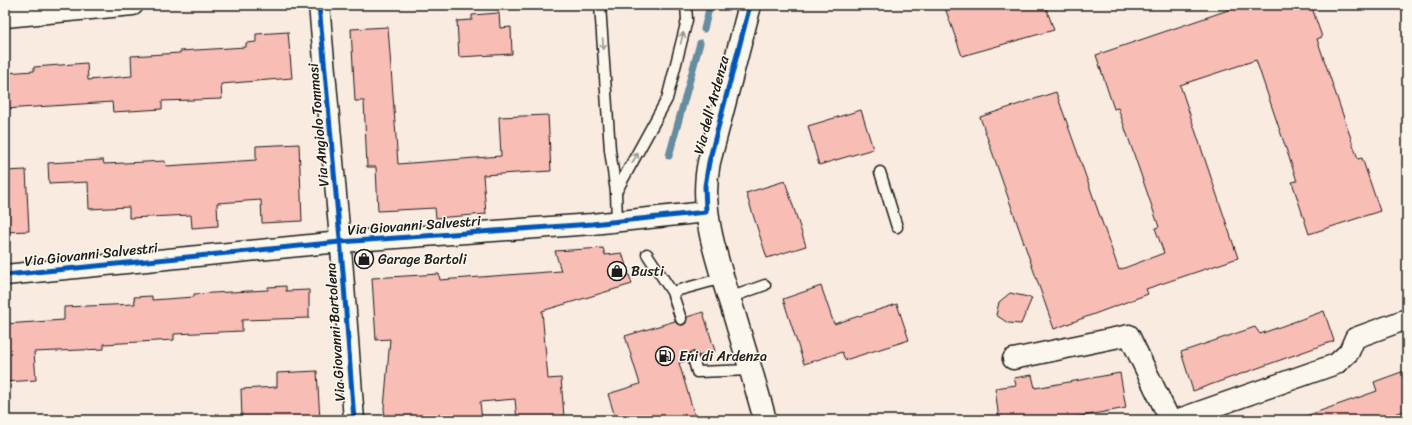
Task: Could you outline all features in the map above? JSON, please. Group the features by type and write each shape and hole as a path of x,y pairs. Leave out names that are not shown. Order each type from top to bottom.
{"main road":[{"name":"Via dell'Ardenza","path":"750,5 708,168 705,186 706,212 726,288 765,420"}],"street":[{"path":"5,17 133,5"},
{"name":"Via Angiolo Tommasi","path":"319,5 340,242"},
{"name":"Via Giovanni Salvestri","path":"5,275 340,242 617,221 706,212"},
{"name":"Via Giovanni Bartolena","path":"340,242 354,420"},
{"path":"1176,420 1336,364 1349,352 1355,338 1407,319"},
{"path":"1013,359 1129,335 1170,420"}],"lane":[{"path":"600,5 610,150 616,192 617,221"},
{"path":"616,192 667,99 687,20 686,5"},
{"path":"880,172 897,227"},
{"path":"647,254 672,292 681,319"},
{"path":"672,292 766,285"},
{"path":"693,358 697,372 751,370"}],"building":[{"path":"944,5 1045,5 1054,30 962,56"},
{"path":"1243,5 1311,5 1322,37 1317,39 1358,159 1362,158 1380,211 1309,234 1292,182 1297,181 1256,60 1180,85 1238,258 1146,289 1148,294 1054,329 980,117 1056,92 1119,270 1164,253 1155,228 1159,227 1118,108 1114,109 1096,55"},
{"path":"499,13 500,28 511,27 512,54 459,57 457,21 472,20 472,15"},
{"path":"388,27 398,164 501,156 499,117 548,115 551,171 483,175 486,214 436,218 435,208 378,211 376,167 367,167 364,101 355,101 351,29"},
{"path":"288,32 292,78 221,84 222,99 162,101 162,109 113,112 112,102 5,109 5,73 34,71 34,67 87,63 88,80 132,76 131,56 246,47 246,43 256,42 256,34"},
{"path":"861,110 873,149 819,165 808,126"},
{"path":"299,144 302,221 262,223 261,200 217,203 218,226 192,228 191,215 129,218 129,207 89,209 88,182 49,184 48,163 103,160 104,164 165,161 166,166 256,160 256,146"},
{"path":"26,170 29,231 5,232 5,171"},
{"path":"785,181 806,246 767,258 746,193"},
{"path":"603,248 605,255 622,253 632,284 542,311 548,379 561,378 564,417 517,420 515,399 480,402 482,420 385,420 384,408 390,339 376,340 372,278 439,274 440,280 561,271 555,251"},
{"path":"286,286 286,291 309,290 309,318 242,320 242,331 174,334 174,340 104,344 104,349 34,352 36,380 5,382 5,324 64,320 64,307 135,304 134,297 152,296 152,300 194,297 194,294 268,290 268,287"},
{"path":"821,286 834,324 897,304 909,340 845,360 842,352 804,364 783,299"},
{"path":"1010,293 1032,298 1021,324 1008,323 996,315 999,302"},
{"path":"1324,311 1334,341 1193,391 1181,352 1255,327 1260,334"},
{"path":"703,312 715,351 699,356 695,352 691,352 687,356 687,360 679,363 696,420 616,420 608,394 640,384 625,336 675,321 677,324 683,325 686,323 687,317"},
{"path":"1407,370 1407,410 1378,420 1304,420 1303,417 1377,391 1374,382"},
{"path":"317,371 320,420 242,420 241,389 277,387 277,373"},
{"path":"1120,373 1126,408 1061,420 999,420 995,388 1016,385 1014,378 1032,375 1035,388"}],"waterway":[{"path":"704,29 710,5"},
{"path":"669,156 700,43"}],"cycle path":[{"path":"319,5 343,272 354,420"},
{"path":"5,275 340,242 592,224 706,212 705,186 709,162 750,5"}],"place":[{"name":"Garage Bartoli","path":"364,259"},
{"name":"Busti","path":"617,271"},
{"name":"Eni di Ardenza","path":"665,356"}]}
